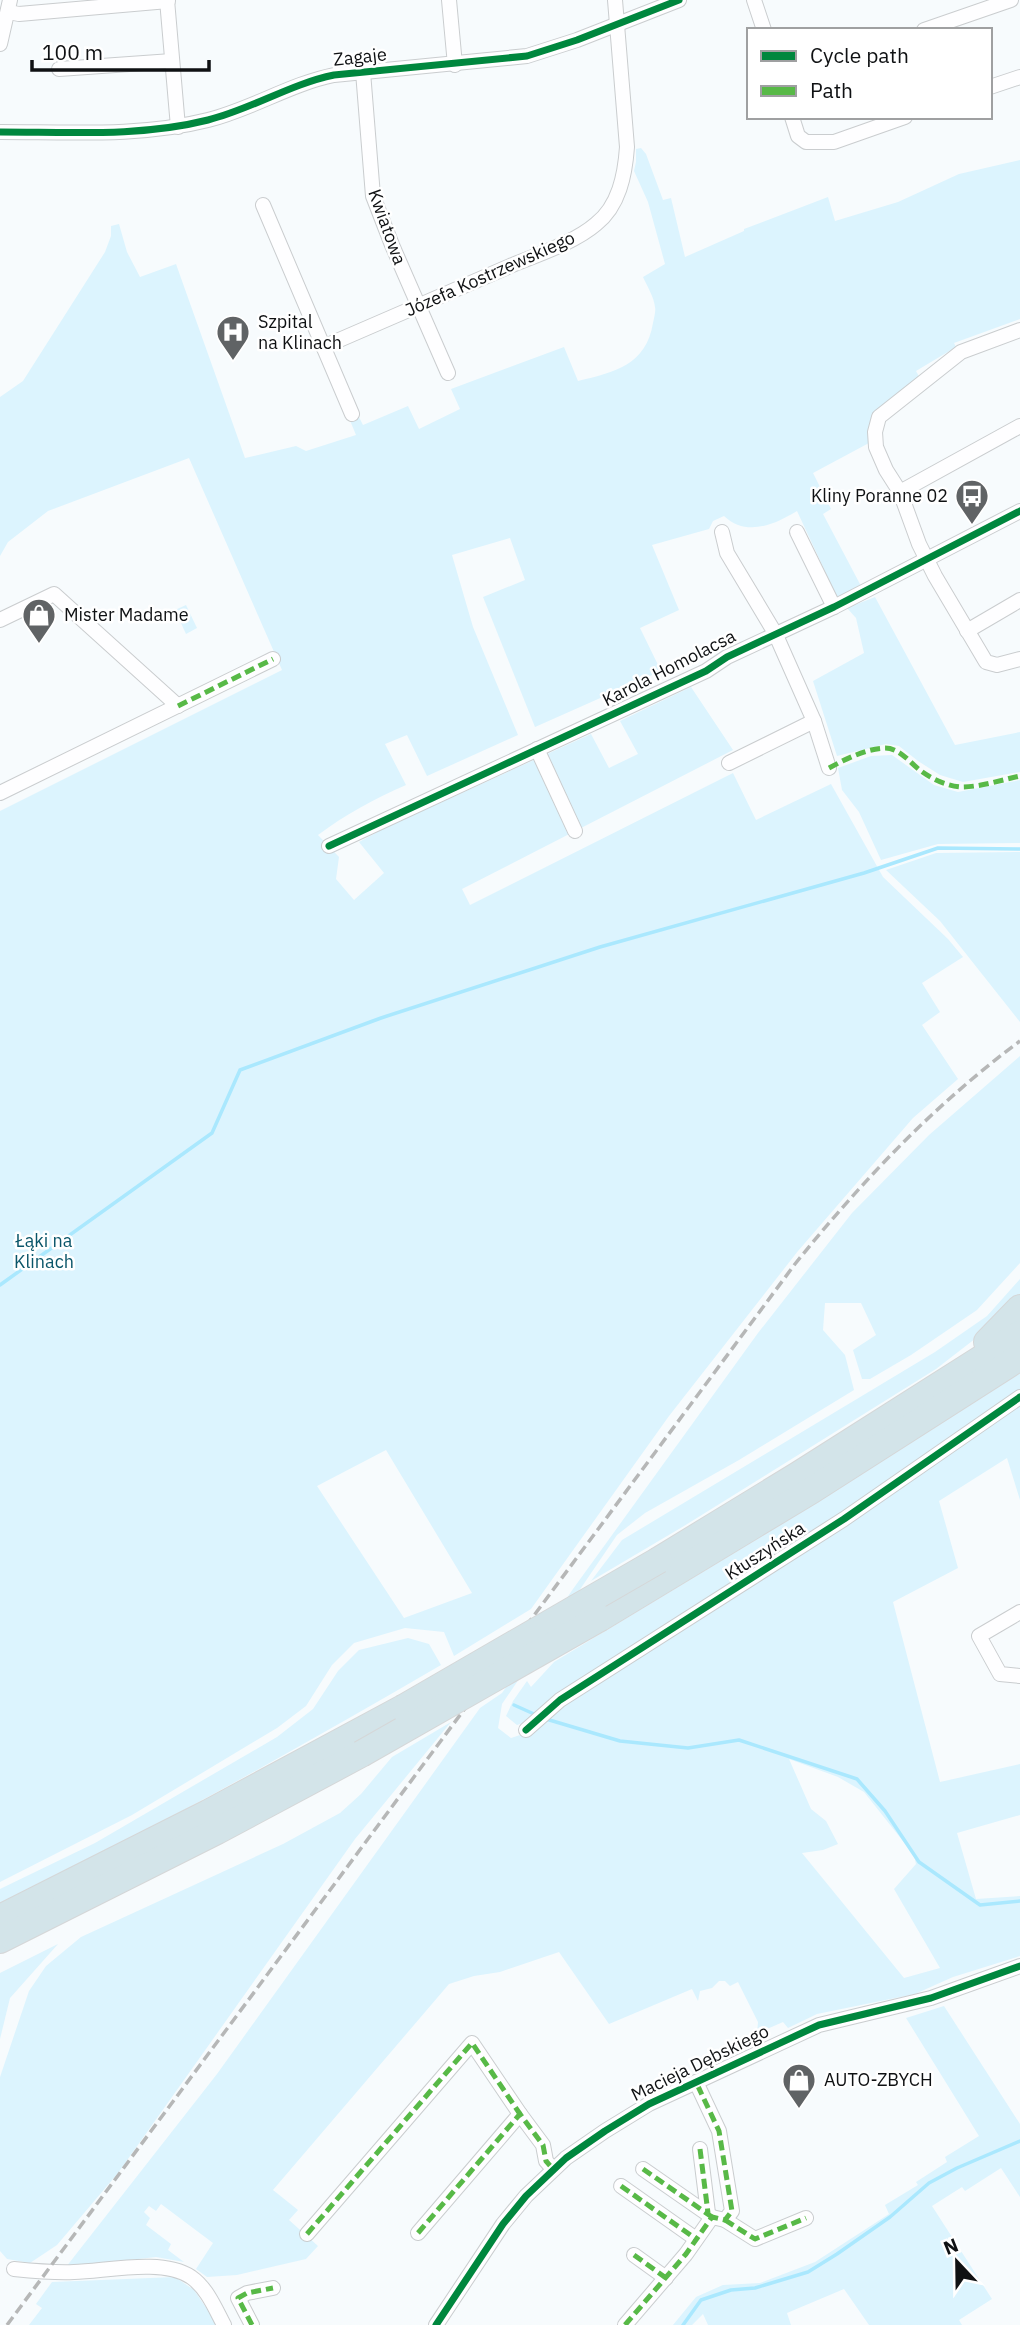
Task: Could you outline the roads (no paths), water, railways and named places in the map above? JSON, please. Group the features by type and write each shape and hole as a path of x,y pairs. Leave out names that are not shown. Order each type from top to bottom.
{"highway":[{"path":"936,1387 985,1345 1020,1308"},
{"path":"0,1918 197,1819 403,1708 659,1560 799,1475 1020,1334"},
{"path":"0,1940 218,1831 361,1754 600,1618 802,1496 1020,1357"}],"street":[{"path":"449,0 454,65"},
{"name":"Józefa Kostrzewskiego","path":"323,347 582,233 608,212 618,194 625,170 627,147 615,0"},
{"name":"Zagaje","path":"0,132 144,131 178,127 239,111 320,78 527,56 679,0"},
{"path":"754,0 763,28"},
{"path":"930,28 1011,0"},
{"path":"0,44 9,6 44,12 167,1 178,127"},
{"path":"58,69 172,61"},
{"name":"Kwiatowa","path":"363,72 373,196 447,373"},
{"path":"992,87 1020,77"},
{"path":"793,119 798,136 806,142 834,142 899,119"},
{"path":"263,205 352,414"},
{"path":"1020,330 961,352 879,417 875,432 876,447 900,492 927,560 986,662 997,664 1020,659"},
{"path":"900,492 1020,426"},
{"name":"Karola Homolacsa","path":"329,846 697,675 727,657 834,607 1020,511"},
{"path":"722,532 727,554 775,633 814,721 829,768"},
{"path":"797,532 834,607"},
{"path":"0,621 54,594 178,706"},
{"path":"967,631 1020,600"},
{"path":"0,793 273,659"},
{"path":"729,763 814,721"},
{"path":"537,749 575,831"},
{"name":"Kłuszyńska","path":"526,1730 560,1700 844,1519 1020,1397"},
{"path":"1019,1679 1000,1674 979,1636 1020,1612"},
{"name":"Macieja Dębskiego","path":"436,2325 509,2216 553,2169 627,2116 819,2025 931,1998 1020,1966"},
{"path":"307,2234 472,2043 543,2146 546,2161 553,2169"},
{"path":"625,2325 715,2217 732,2211 719,2131 696,2082"},
{"path":"418,2233 520,2115"},
{"path":"700,2149 715,2217"},
{"path":"643,2169 715,2217 755,2239 806,2218"},
{"path":"621,2186 696,2239"},
{"path":"634,2255 666,2278"},
{"path":"15,2269 66,2272 145,2268 184,2273 198,2283 210,2298 224,2325"},
{"path":"252,2325 238,2298 247,2293 273,2288"}],"waterway":[{"path":"0,1285 212,1133 240,1070 381,1018 600,947 864,873 938,848 1020,849"},
{"path":"514,1705 534,1714"},
{"path":"546,1719 620,1741 688,1748 739,1740 857,1779 885,1811 919,1862 980,1905 1020,1901"},
{"path":"683,2325 701,2300 808,2272 890,2217 929,2183 1020,2141"}],"railway":[{"path":"7,2325 795,1264 846,1203 900,1145 958,1091 1020,1041"}],"place":[{"name":"Szpital na Klinach","path":"233,362"},
{"name":"Kliny Poranne 02","path":"972,526"},
{"name":"Mister Madame","path":"39,645"},
{"name":"AUTO-ZBYCH","path":"799,2110"}],"park label":[{"name":"Łąki na Klinach","path":"44,1251"}]}
